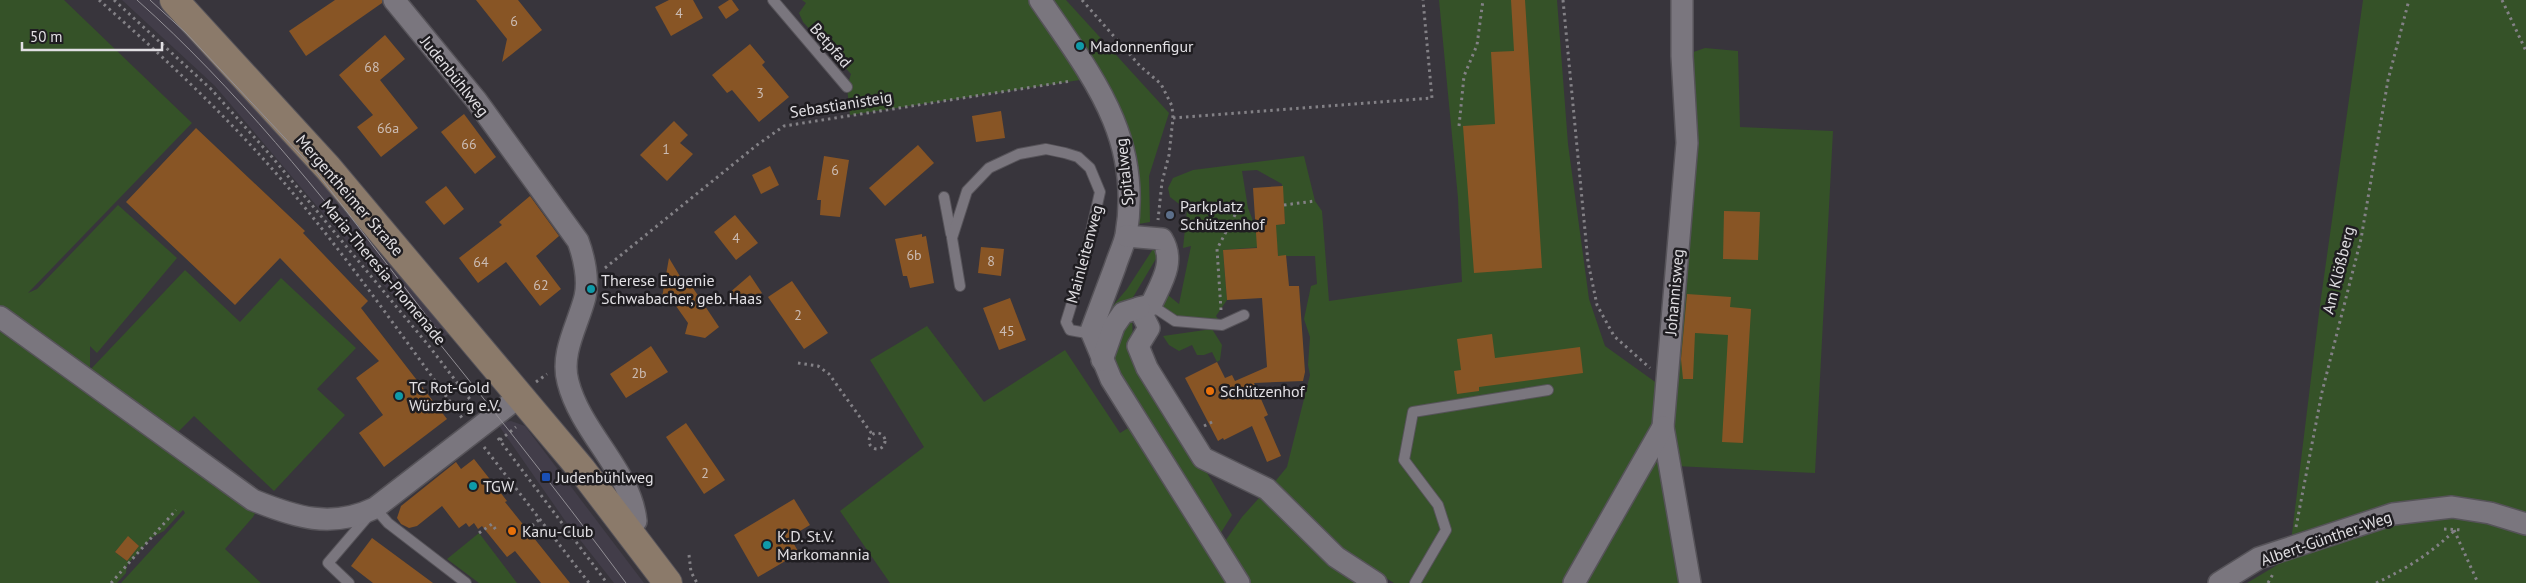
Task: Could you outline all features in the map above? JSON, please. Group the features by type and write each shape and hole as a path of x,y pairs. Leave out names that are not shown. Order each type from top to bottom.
{"main road":[{"name":"Mergentheimer Straße","path":"174,0 328,168 529,393 668,583"}],"street":[{"name":"Judenbühlweg","path":"394,0 476,100 572,230 583,253 585,296 568,348 567,380 574,401 632,501 636,521 629,528"},
{"name":"Spitalweg","path":"1040,0 1093,78 1121,134 1129,200 1126,236 1092,333"},
{"name":"Johannisweg","path":"1682,0 1682,56 1687,143 1663,426 1690,583"},
{"path":"1102,360 1114,326 1123,312 1145,306 1164,278 1168,265 1168,250 1162,240 1151,237 1126,236"},
{"path":"1145,306 1149,328 1138,346 1141,357 1180,424 1203,458 1267,489 1336,557 1376,583"},
{"path":"0,317 253,500 294,516 321,519 348,518 375,508 479,428 529,393"},
{"path":"1092,333 1111,379 1239,583"},
{"path":"1574,583 1663,426"},
{"name":"Albert-Günther-Weg","path":"2218,583 2259,558 2393,514 2452,507 2490,513 2526,524"}],"lane":[{"name":"Betpfad","path":"773,0 847,87"},
{"name":"Mainleitenweg","path":"952,238 967,192 989,168 1019,154 1046,149 1078,157 1090,168 1100,192 1083,267 1066,322 1070,330 1092,333"},
{"name":"Mainleitenweg","path":"944,196 960,286"},
{"path":"1145,306 1175,321 1222,325 1244,315"},
{"path":"1415,583 1446,530 1438,505 1404,460 1413,412 1548,390"},
{"path":"349,583 328,563 375,508 388,523 466,583"}],"path":[{"name":"Maria-Theresia-Promenade","path":"99,0 204,95 268,164 479,428 607,583"},
{"name":"Maria-Theresia-Promenade","path":"114,0 211,89 272,158 454,376 479,428 540,519 589,583"},
{"path":"1082,0 1140,66 1161,84 1172,106 1173,118 1169,155 1162,182 1159,219 1151,237"},
{"path":"1173,118 1432,98 1423,0"},
{"path":"1459,126 1464,76 1477,45 1483,0"},
{"path":"1563,0 1588,262 1597,305 1614,336 1642,362 1666,380"},
{"name":"Am Klößberg","path":"2292,546 2322,392 2361,239 2388,80 2410,0"},
{"path":"2502,0 2526,51"},
{"name":"Sebastianisteig","path":"585,283 756,145 784,126 1093,78"},
{"path":"1284,204 1315,201"},
{"path":"1222,325 1217,248 1236,213"},
{"path":"529,393 534,384 567,362"},
{"path":"798,363 818,366 829,374 872,434"},
{"path":"876,432 882,435 885,440 883,447 875,449 870,446 869,440 872,434 876,432"},
{"path":"506,436 509,440"},
{"path":"2452,507 2454,530 2478,583"},
{"path":"111,583 176,510"},
{"path":"527,530 540,519"},
{"path":"479,533 492,524 496,530"},
{"path":"2435,529 2471,531"},
{"path":"2376,583 2409,567 2434,551 2454,530"},
{"path":"689,554 691,572 697,583"},
{"path":"2266,576 2282,570"},
{"path":"2268,583 2274,573"}],"shaded area":[{"path":"122,0 158,0 191,29 295,143 450,333 433,343 215,86"},
{"path":"511,421 525,426 644,583 614,583 566,522 497,423"}],"green space":[{"path":"0,0 64,0 192,123 28,293 37,289 118,205 177,258 97,353 90,346 90,370 185,270 240,322 281,278 356,348 317,389 345,415 274,491 194,416 175,435 257,510 225,549 261,583 121,583 185,513 183,510 164,531 151,538 127,565 126,573 117,583 0,583","holes":["128,537 139,546 127,561 115,552"]},
{"path":"802,0 1066,0 1169,113 1149,176 1150,222 1133,225 1093,78 850,115 847,87 851,74 803,22 799,13 806,3"},
{"path":"1439,0 1557,0 1568,144 1589,299 1605,346 1658,384 1652,425 1562,583 1394,583 1344,552 1273,484 1287,467 1310,375 1308,365 1310,337 1304,319 1311,286 1317,284 1315,256 1278,256 1277,246 1223,250 1227,300 1216,316 1222,325 1175,321 1161,308 1168,295 1179,304 1191,246 1183,248 1187,210 1170,197 1168,188 1173,178 1193,170 1304,156 1315,201 1322,211 1329,301 1462,282 1458,198","holes":["1257,170 1282,184 1285,224 1255,226 1248,208 1242,171"]},
{"path":"2363,0 2526,0 2526,583 2247,583 2289,558 2320,305"},
{"path":"1705,48 1738,51 1740,127 1833,131 1815,473 1676,466 1698,583 1574,583 1663,426 1682,56"},
{"path":"1153,249 1156,249 1157,257 1129,304 1099,322 1127,289"},
{"path":"1132,312 1133,348 1232,515 1217,539 1110,362 1118,331"},
{"path":"927,326 984,402 1065,350 1120,433 1133,425 1231,583 890,583 840,511 924,447 870,360"},
{"path":"1212,329 1222,345 1220,360 1217,362 1212,352 1197,355 1192,345 1179,351 1169,345 1163,336"},
{"path":"1267,489 1376,583 1247,583 1223,544 1242,517"},
{"path":"479,533 517,583 479,583 447,559"}],"building":[{"path":"335,0 382,0 382,3 306,56 289,31"},
{"path":"476,0 518,0 542,30 502,62 507,39"},
{"path":"669,0 693,0 703,18 671,36 655,7"},
{"path":"732,0 739,10 726,19 718,7"},
{"path":"1511,0 1525,0 1542,268 1474,273 1463,126 1495,124 1491,52 1514,51"},
{"path":"385,35 405,59 380,80 418,128 381,157 357,127 373,115 339,75"},
{"path":"750,44 765,62 762,65 789,97 759,122 732,90 727,93 712,75"},
{"path":"1001,111 1005,138 976,142 972,116"},
{"path":"464,114 496,157 475,174 441,132"},
{"path":"674,121 688,135 680,143 693,154 667,181 640,155"},
{"path":"196,128 305,231 303,233 368,301 361,308 447,419 384,467 359,433 383,415 356,378 379,361 280,258 235,305 126,202"},
{"path":"918,145 934,163 885,206 869,188"},
{"path":"824,156 849,160 840,217 820,215 821,200 817,200"},
{"path":"770,166 779,185 761,194 752,175"},
{"path":"446,186 464,209 444,225 425,202"},
{"path":"1283,186 1285,224 1276,225 1278,256 1286,255 1289,286 1299,286 1305,372 1303,381 1254,383 1268,415 1264,417 1281,456 1267,462 1252,426 1224,440 1223,438 1218,441 1185,378 1217,362 1225,378 1232,375 1235,381 1267,367 1262,298 1227,300 1223,250 1257,248 1253,188"},
{"path":"530,196 559,236 536,256 561,289 540,306 506,262 478,283 459,258 502,225 499,222"},
{"path":"1724,211 1760,212 1758,260 1723,259"},
{"path":"735,215 758,243 736,260 714,232"},
{"path":"922,234 922,237 926,236 934,283 910,288 907,276 903,276 895,239"},
{"path":"981,247 1004,249 1001,276 978,273"},
{"path":"669,258 681,278 685,276 719,327 705,338 685,334 688,323 676,306 661,303"},
{"path":"750,275 762,293 741,305 728,294"},
{"path":"792,281 828,333 804,349 768,297"},
{"path":"1687,294 1731,297 1730,307 1751,309 1743,443 1722,442 1728,335 1695,333 1693,379 1683,379 1681,359"},
{"path":"1010,298 1026,340 999,350 983,308"},
{"path":"1492,334 1495,358 1580,347 1583,373 1479,387 1479,391 1457,394 1454,371 1461,370 1457,339"},
{"path":"651,346 668,372 626,398 610,374"},
{"path":"686,423 725,480 704,494 666,437"},
{"path":"474,459 507,501 505,502 570,583 541,583 515,551 507,557 482,526 478,529 474,523 469,527 466,523 459,528 442,506 417,526 409,528 401,524 397,518 401,506 456,462 461,469"},
{"name":"K.D. St.V. Markomannia","path":"794,499 810,525 790,537 799,553 758,577 734,535"},
{"path":"128,536 139,546 127,561 115,552"},
{"path":"372,538 433,583 373,583 351,566"}],"tram line":[{"path":"137,0 208,69 308,181 516,439 626,583"},
{"path":"150,0 186,33 315,170 441,335"}],"place":[{"name":"Madonnenfigur","path":"1080,46"},
{"name":"Parkplatz Schützenhof","path":"1170,215"},
{"name":"Therese Eugenie Schwabacher, geb. Haas","path":"591,289"},
{"name":"Schützenhof","path":"1210,391"},
{"name":"TC Rot-Gold Würzburg e.V.","path":"399,396"},
{"name":"Judenbühlweg","path":"546,477"},
{"name":"TGW","path":"473,486"},
{"name":"Kanu-Club","path":"512,531"},
{"name":"K.D. St.V. Markomannia","path":"767,545"}]}
